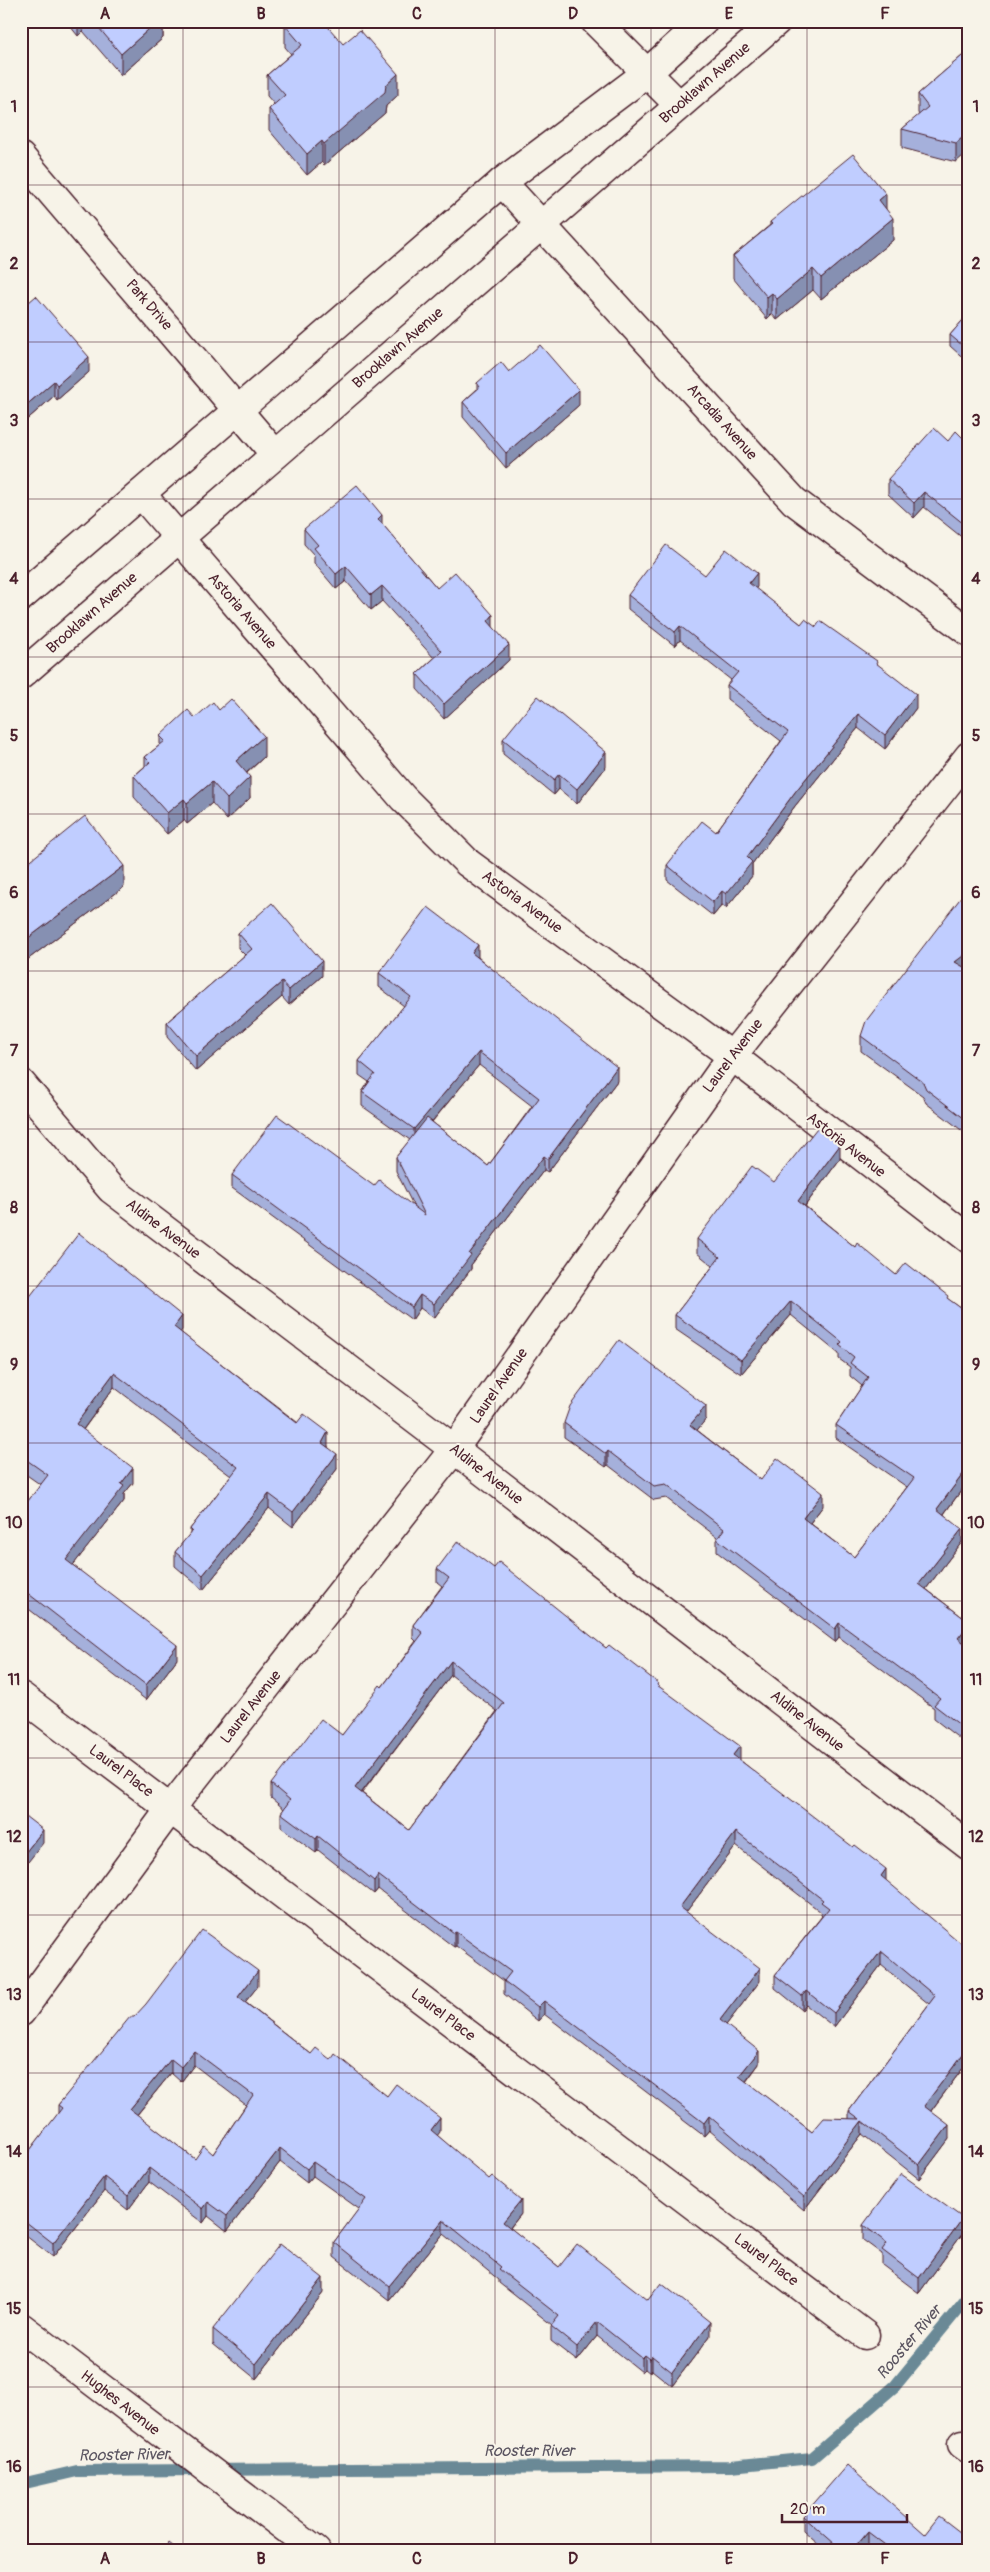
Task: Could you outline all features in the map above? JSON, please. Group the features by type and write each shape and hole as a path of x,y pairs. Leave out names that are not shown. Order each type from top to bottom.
{"street":[{"path":"596,21 678,105"},
{"path":"21,597 141,494 237,408 502,182 647,72 704,21"},
{"name":"Brooklawn Avenue","path":"21,675 777,21"},
{"name":"Park Drive","path":"21,157 275,454"},
{"name":"Arcadia Avenue","path":"502,182 794,501 969,632"},
{"name":"Astoria Avenue","path":"141,494 180,536 403,798 468,863 732,1056 969,1239"},
{"name":"Laurel Avenue","path":"21,2012 171,1808 454,1449 732,1056 969,756"},
{"name":"Aldine Avenue","path":"21,1083 111,1189 454,1449 969,1846"},
{"name":"Laurel Place","path":"21,1696 865,2335"},
{"name":"Hughes Avenue","path":"21,2327 158,2433 316,2551"}],"building":[{"path":"93,21 158,21 121,54"},
{"path":"289,21 323,21 343,44 360,30 398,74 386,85 385,92 324,144 322,141 307,154 269,109 285,95 267,75 302,45 285,25"},
{"path":"969,50 969,132 956,143 902,129 928,107 918,94"},
{"path":"853,154 886,194 879,200 893,218 821,278 813,269 777,299 772,293 767,297 733,256 772,224 770,222"},
{"path":"36,296 89,357 57,385 54,381 23,408 21,405 21,309"},
{"path":"969,313 969,351 950,335"},
{"path":"540,345 579,390 506,453 463,402 480,387 477,383 501,362 509,372"},
{"path":"934,428 948,441 956,431 965,440 969,435 969,528 924,492 914,503 888,479"},
{"path":"357,485 382,515 378,519 437,588 455,572 493,615 488,621 509,645 444,704 417,674 442,651 382,586 371,595 346,566 336,574 314,548 318,545 304,529"},
{"path":"666,545 705,575 726,549 757,573 749,583 801,624 805,619 816,627 820,621 877,661 876,663 916,694 885,735 858,714 795,792 747,857 752,862 726,894 722,891 713,902 667,865 702,821 716,832 788,732 727,685 738,672 680,626 675,632 628,595"},
{"path":"538,696 606,752 577,789 559,774 554,780 503,739"},
{"path":"231,699 264,736 236,761 250,777 227,799 212,782 187,803 184,799 167,813 134,776 150,762 145,757 165,741 160,736 188,710 195,718 213,702 219,710"},
{"path":"85,816 124,866 23,942 21,939 21,868"},
{"path":"969,887 969,950 955,962 969,970 969,1122 926,1089 923,1082 861,1036 866,1021"},
{"path":"272,903 322,961 289,990 282,982 196,1056 167,1022 252,949 238,933"},
{"path":"428,907 478,945 472,953 617,1067 548,1159 544,1156 469,1254 471,1255 434,1304 420,1295 412,1307 232,1175 277,1115 374,1186 379,1180 425,1215 396,1157 427,1118 488,1166 539,1098 479,1052 414,1129 362,1092 375,1074 359,1061 411,997 379,973"},
{"path":"817,1128 840,1145 798,1201 855,1247 857,1243 896,1275 906,1263 969,1314 969,1466 937,1509 962,1529 919,1584 969,1622 958,1638 969,1647 969,1732 934,1705 940,1698 839,1623 835,1629 717,1539 724,1529 666,1484 654,1486 608,1451 606,1454 564,1423 570,1406 619,1340 706,1406 690,1425 761,1480 777,1458 823,1493 803,1518 854,1557 914,1478 836,1425 868,1377 850,1363 854,1357 839,1345 842,1342 791,1301 741,1360 675,1315 720,1257 697,1239 752,1166 774,1182"},
{"path":"79,1233 182,1316 174,1327 297,1423 304,1414 328,1432 322,1443 337,1454 293,1512 269,1494 203,1575 175,1552 192,1531 190,1529 238,1467 114,1373 76,1424 133,1468 121,1484 124,1486 66,1560 177,1645 146,1685 21,1588 21,1510 48,1475 21,1456 21,1308"},
{"path":"458,1541 494,1568 499,1562 606,1648 609,1645 658,1683 657,1685 740,1746 733,1755 853,1847 855,1845 886,1869 881,1876 969,1950 969,2046 924,2106 949,2125 919,2165 862,2121 804,2197 709,2116 704,2123 544,2001 538,2007 504,1981 511,1972 456,1932 454,1933 378,1875 374,1881 318,1836 316,1839 281,1813 290,1800 271,1784 321,1719 342,1735 380,1685 382,1687 423,1633 413,1625 449,1578 437,1569","holes":["451,1661 504,1703 409,1830 355,1788","736,1832 823,1900 821,1902 829,1908 775,1975 802,1996 806,1991 834,2013 881,1951 935,1996 849,2111 860,2119 824,2118 812,2132 739,2076 759,2051 720,2020 760,1968 680,1907"]},
{"path":"21,1813 43,1830 21,1858"},
{"path":"202,1930 258,1971 238,1997 311,2054 316,2048 331,2060 335,2054 387,2096 396,2084 440,2118 431,2130 489,2179 492,2176 521,2200 503,2222 559,2267 577,2244 648,2300 661,2283 710,2322 672,2372 652,2356 650,2359 645,2355 642,2358 597,2322 577,2347 551,2326 559,2316 499,2269 501,2267 443,2220 389,2286 334,2242 366,2199 313,2162 307,2169 280,2148 227,2216 208,2202 203,2209 149,2168 128,2196 104,2177 53,2243 21,2218 21,2162 62,2108 58,2105 130,2017 134,2017","holes":["194,2051 253,2095 213,2154 204,2146 195,2159 130,2109 171,2059 181,2067"]},
{"path":"901,2174 963,2218 919,2278 882,2250 887,2243 863,2225"},
{"path":"280,2244 323,2278 256,2364 213,2329"},
{"path":"847,2465 925,2534 939,2516 969,2539 969,2551 893,2551 868,2532 852,2551 843,2551 803,2516"},
{"path":"168,2543 178,2551 163,2551"}],"waterway":[{"name":"Rooster River","path":"21,2484 77,2471 731,2466 812,2458 895,2386 969,2296"}]}
